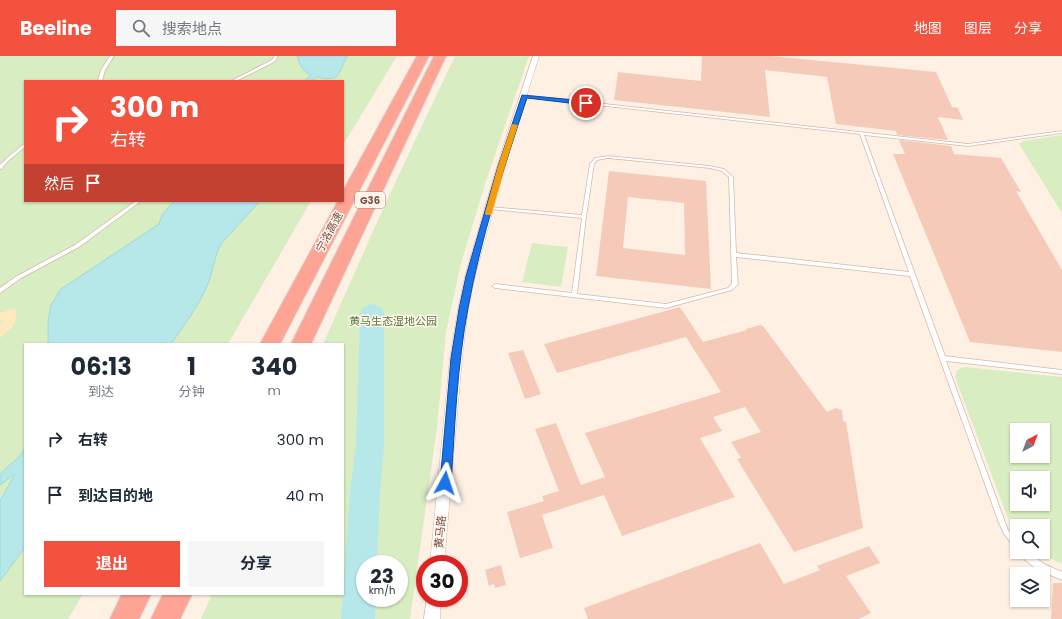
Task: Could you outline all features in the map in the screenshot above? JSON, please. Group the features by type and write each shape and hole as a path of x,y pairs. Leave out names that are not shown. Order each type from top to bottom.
{"highway":[{"name":"宁洛高速","path":"271,343 423,56"},
{"name":"宁洛高速","path":"301,343 440,56"},
{"path":"124,619 136,595"},
{"path":"165,619 177,595"}],"street":[{"name":"黄马路","path":"438,555 456,358 470,276 501,166 536,56"},
{"path":"432,619 433,607"}],"lane":[{"path":"100,80 105,65 112,56"},
{"path":"235,80 269,64 276,56"},
{"path":"524,96 968,145 1062,132"},
{"path":"862,134 1002,523 1010,537"},
{"path":"0,168 24,146"},
{"path":"495,286 574,296 666,306 733,287 736,282 731,177 723,170 715,167 608,157 600,158 592,164 574,296"},
{"path":"0,291 19,276 77,246 138,202"},
{"path":"490,208 584,217"},
{"path":"735,255 912,274"},
{"path":"943,358 1062,372"},
{"path":"1031,559 1042,567 1062,576"}],"green space":[{"path":"0,56 397,56 344,143 344,80 24,80 24,202 310,202 229,343 24,343 24,595 82,595 68,619 0,619"},
{"name":"黄马生态湿地公园","path":"455,56 529,56 486,181 461,263 446,332 437,427 419,555 416,555 416,576 410,619 201,619 212,595 344,595 344,343 323,343 386,202"},
{"path":"1062,135 1062,213 1019,144 1023,141"},
{"path":"532,243 568,247 561,287 522,282"},
{"path":"965,367 1062,377 1062,564 1050,558 1050,519 1010,519 1010,524 955,376 957,370"}],"sand":[{"path":"13,309 17,311 14,325 0,338 0,325 3,321 0,321 0,313"}],"water":[{"path":"297,56 348,56 336,77 332,78 317,77 312,80 305,80 311,75 303,70"},
{"path":"173,202 259,202 221,244 209,281 203,294 172,343 48,343 48,322 51,305 61,289 159,224 162,215"},
{"path":"24,450 24,548 0,581 0,501 15,474 0,485 0,474 21,455"}],"building":[{"path":"702,56 771,56 936,72 952,107 958,108 963,120 938,117 948,140 897,135 896,131 836,124 827,77 765,70 770,117 614,100 618,72 701,81"},
{"path":"899,140 951,146 954,154 1001,158 1021,192 1016,191 1062,270 1062,352 970,342 893,154 905,154"},
{"path":"609,171 706,181 711,289 596,276","holes":["628,197 684,203 685,255 623,248"]},
{"path":"680,307 703,342 760,325 763,326 827,412 835,408 842,410 843,421 846,422 863,528 794,552 737,459 741,458 731,442 761,432 745,407 713,417 722,431 700,438 735,497 622,536 604,495 542,515 553,548 520,558 507,512 544,501 542,496 559,491 535,429 556,423 581,485 605,477 585,433 721,392 686,337 557,373 544,344"},
{"path":"523,350 541,394 525,399 508,353"},
{"path":"760,543 784,584 820,570 817,566 869,546 880,563 846,576 871,613 859,619 588,619 584,608"},
{"path":"501,565 506,585 495,588 494,584 489,586 485,570"},
{"path":"1053,583 1062,583 1062,619 1051,619"}],"waterway":[{"path":"358,619 365,491 370,446 372,313"}],"slow traffic":[{"path":"488,213 501,166 515,125"}],"route":[{"path":"445,483 456,358 463,309 470,276 501,166 524,96 586,103"}]}
